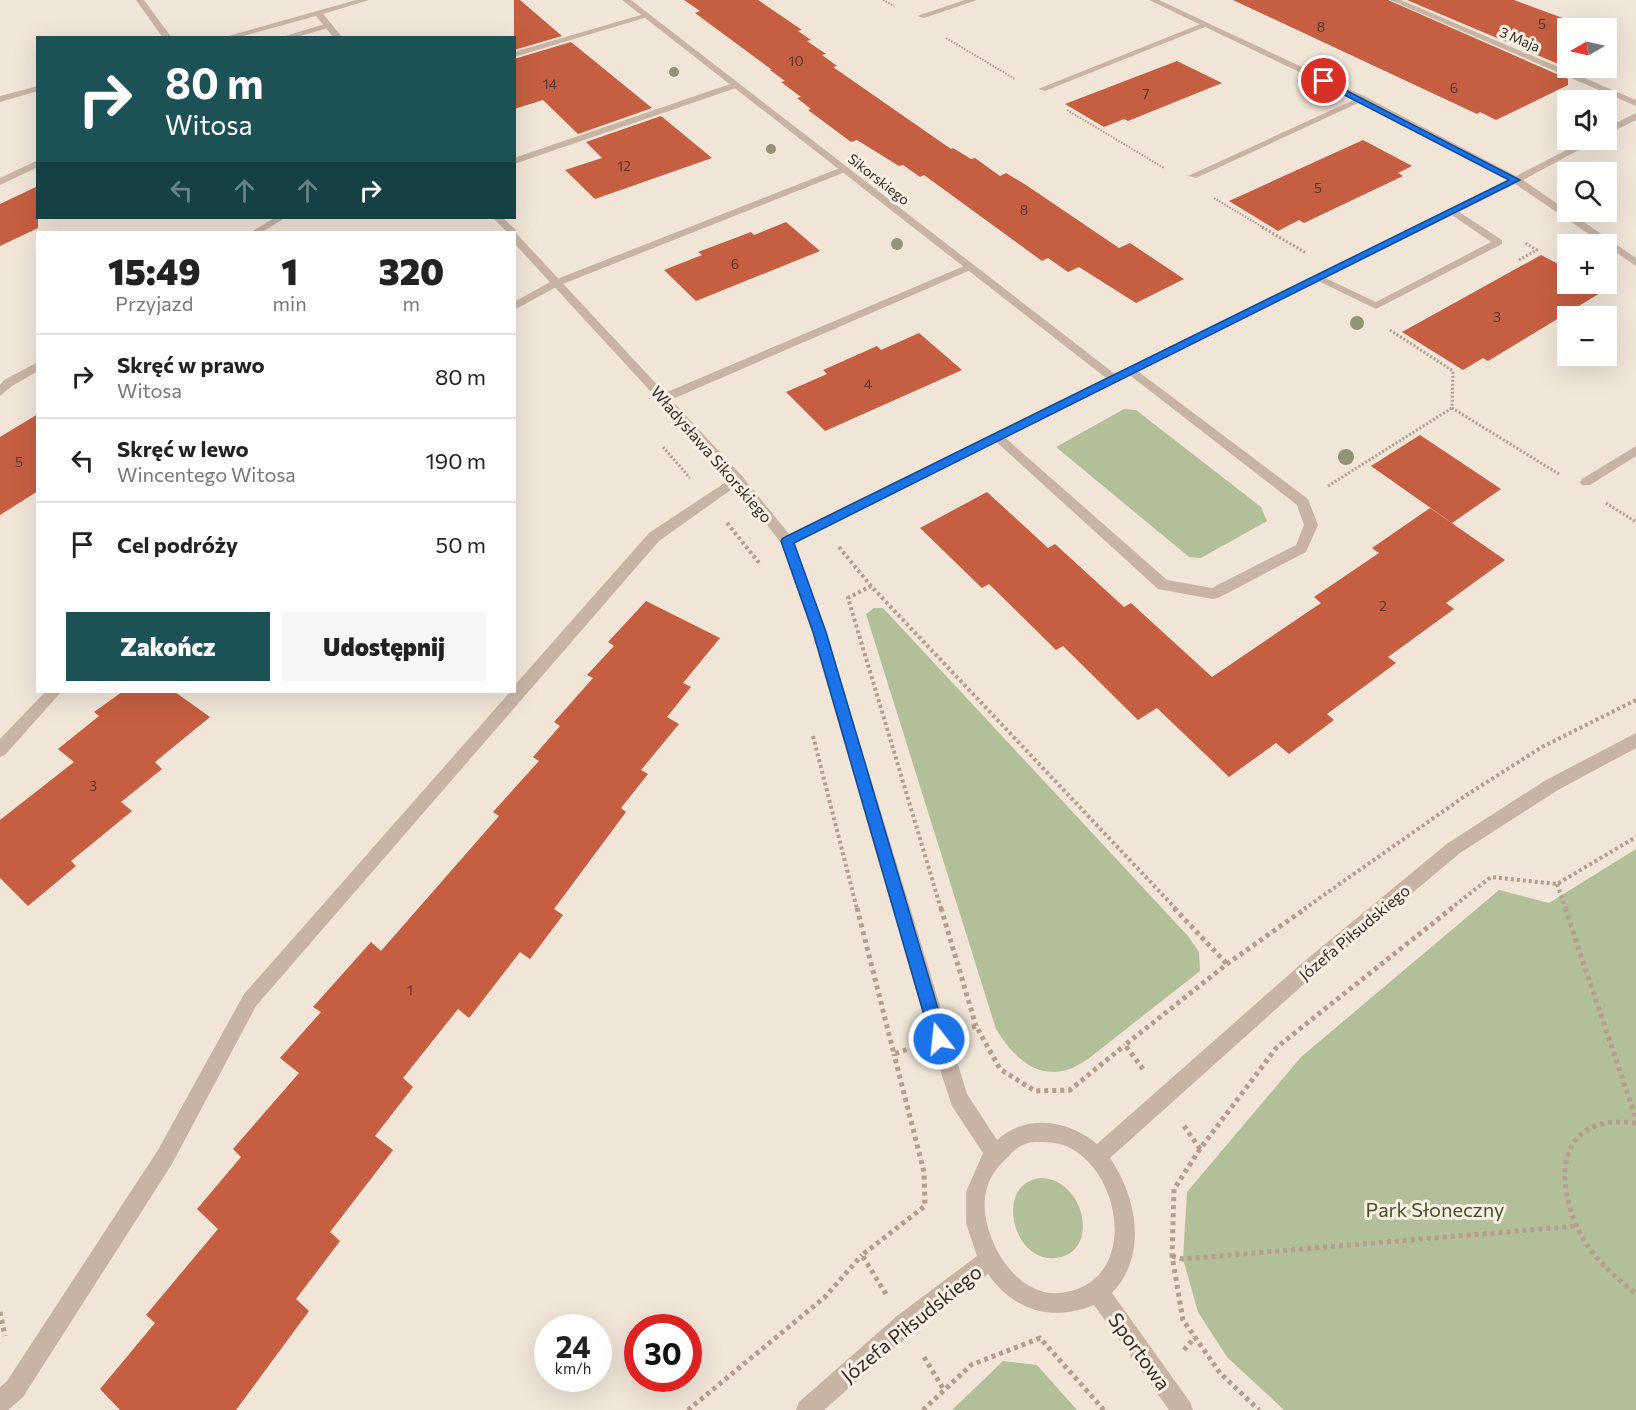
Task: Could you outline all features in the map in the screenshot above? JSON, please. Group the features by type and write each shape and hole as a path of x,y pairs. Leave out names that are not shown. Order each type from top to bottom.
{"street":[{"path":"140,0 167,36"},
{"path":"232,36 365,0"},
{"name":"Sikorskiego","path":"626,0 1114,379"},
{"path":"921,16 973,0"},
{"path":"1153,0 1363,99 1516,180 1636,263"},
{"name":"3 Maja","path":"1394,0 1636,103"},
{"path":"317,12 337,36"},
{"path":"516,54 646,16"},
{"path":"290,36 328,25"},
{"path":"1042,89 1206,26"},
{"path":"516,160 736,85"},
{"path":"0,99 36,89"},
{"path":"1192,176 1363,99"},
{"path":"1617,126 1636,117"},
{"path":"787,541 1573,150"},
{"path":"0,182 36,164"},
{"path":"516,306 556,283 845,168"},
{"path":"1317,279 1376,306 1498,242 1453,211"},
{"path":"258,231 278,219"},
{"name":"Władysława Sikorskiego","path":"499,219 510,231"},
{"name":"Władysława Sikorskiego","path":"516,237 738,479 787,541 823,643 939,1039 959,1099 994,1152"},
{"path":"664,398 969,267"},
{"path":"0,392 8,383 36,367"},
{"path":"997,437 1163,585 1213,594 1300,548 1311,525 1303,502 1131,370"},
{"path":"1586,482 1636,450"},
{"path":"0,1402 15,1389 165,1157 250,1000 654,537 738,479"},
{"path":"0,750 53,693"},
{"name":"Józefa Piłsudskiego","path":"1097,1157 1307,970 1454,848 1552,785 1636,740"},
{"path":"1032,1132 1055,1133 1077,1142 1097,1157 1113,1178 1123,1202 1126,1228 1124,1253 1114,1275 1098,1292 1077,1303 1053,1305 1028,1297 1006,1281 989,1260 977,1231 974,1201 980,1174 994,1152 1012,1138 1032,1132"},
{"name":"Józefa Piłsudskiego","path":"807,1410 905,1324 989,1260"},
{"name":"Sportowa","path":"1098,1292 1182,1410"}],"path":[{"path":"883,0 893,6"},
{"path":"944,37 1016,79"},
{"path":"1066,110 1169,171"},
{"path":"1209,195 1312,256"},
{"path":"1517,261 1537,250 1521,241"},
{"path":"1397,323 1387,328 1453,371 1452,408"},
{"path":"1452,408 1560,475"},
{"path":"1303,502 1452,408"},
{"path":"655,438 709,500 763,568"},
{"path":"1598,499 1636,522"},
{"path":"1125,1045 1070,1090 1035,1091 1000,1069 976,1026 848,598 871,586 1227,964"},
{"path":"688,1410 825,1297 862,1255 925,1206 924,1172 812,734"},
{"path":"1636,837 1557,884 1636,1121 1619,1120 1584,1131 1570,1147 1564,1169 1566,1197 1577,1226 1593,1253 1636,1294"},
{"path":"894,1054 976,1026"},
{"path":"1200,1149 1174,1189 1172,1256 1183,1320 1220,1373 1259,1410"},
{"path":"1172,1256 1183,1259 1577,1226"},
{"path":"862,1255 944,1390"},
{"path":"923,1410 971,1365 1040,1338 1104,1410"}],"green space":[{"path":"1124,409 1136,410 1261,507 1267,521 1201,558 1189,557 1056,447"},
{"path":"874,608 883,608 1188,936 1199,952 1200,971 1088,1059 1072,1068 1055,1072 1034,1068 1016,1055 996,1029 866,614"},
{"name":"Park Słoneczny","path":"1636,849 1636,1410 1284,1410 1227,1357 1198,1312 1183,1259 1187,1192 1301,1057 1499,890 1549,903"},
{"path":"1042,1178 1057,1182 1069,1190 1082,1217 1083,1231 1079,1243 1070,1253 1056,1258 1041,1256 1028,1248 1019,1236 1014,1221 1013,1206 1017,1193 1027,1183"},
{"path":"1003,1361 1037,1365 1077,1410 952,1410"}],"building":[{"path":"514,0 520,0 562,36 516,49 516,36 514,36"},
{"path":"684,0 758,0 802,30 798,31 811,40 807,41 826,54 822,55 837,66 833,67 951,149 971,159 975,158 1000,176 1006,173 1119,248 1130,243 1184,279 1136,303 1079,267 1068,272 1048,258 1042,261 924,175 920,177 857,140 851,142 808,110 811,109 797,98 801,97 781,82 785,81 695,13 700,11"},
{"path":"1233,0 1388,0 1557,74 1557,78 1568,79 1568,85 1496,120 1480,112 1477,114"},
{"path":"1407,0 1514,0 1563,18 1557,18 1557,63"},
{"path":"571,42 652,108 578,134 543,100 516,108 516,58"},
{"path":"1177,61 1222,83 1128,121 1124,119 1104,127 1065,104"},
{"path":"661,116 712,158 595,199 565,170 602,158 586,142"},
{"path":"1363,140 1412,166 1398,173 1403,176 1304,223 1299,220 1278,231 1229,201"},
{"path":"36,187 38,228 0,246 0,204"},
{"path":"786,222 820,251 696,301 664,270 702,255 698,252 751,232 754,235"},
{"path":"1541,255 1557,263 1557,294 1599,294 1579,306 1557,306 1557,319 1488,361 1483,358 1463,370 1402,332"},
{"path":"919,333 962,370 825,431 786,392 827,374 823,370 877,346 881,350"},
{"path":"36,415 36,492 0,515 0,437"},
{"path":"1420,435 1501,489 1452,523 1371,466"},
{"path":"987,492 1048,548 1055,544 1124,607 1131,603 1212,677 1321,603 1314,597 1379,553 1372,548 1430,508 1505,560 1446,603 1454,609 1388,657 1396,663 1327,714 1334,720 1289,754 1276,743 1229,777 1157,708 1138,720 1063,646 1056,650 989,584 982,588 920,528"},
{"path":"646,601 720,638 683,683 691,687 667,717 679,724 641,770 648,774 621,808 626,812 554,909 563,915 530,959 520,952 469,1018 458,1009 403,1078 413,1087 375,1136 393,1150 330,1232 340,1241 296,1299 309,1311 236,1410 120,1410 100,1389 155,1323 146,1315 218,1229 197,1209 241,1157 233,1149 299,1073 280,1058 321,1012 313,1007 371,942 381,951 499,816 493,812 539,761 533,757 560,726 554,722 593,678 587,675 614,646 608,642"},
{"path":"121,693 176,693 210,717 155,762 162,769 121,802 132,811 71,861 76,866 28,906 0,878 0,820 74,762 58,749 99,716 94,712"}],"route":[{"path":"939,1039 819,632 787,541 1516,180 1363,99 1324,81"}]}
